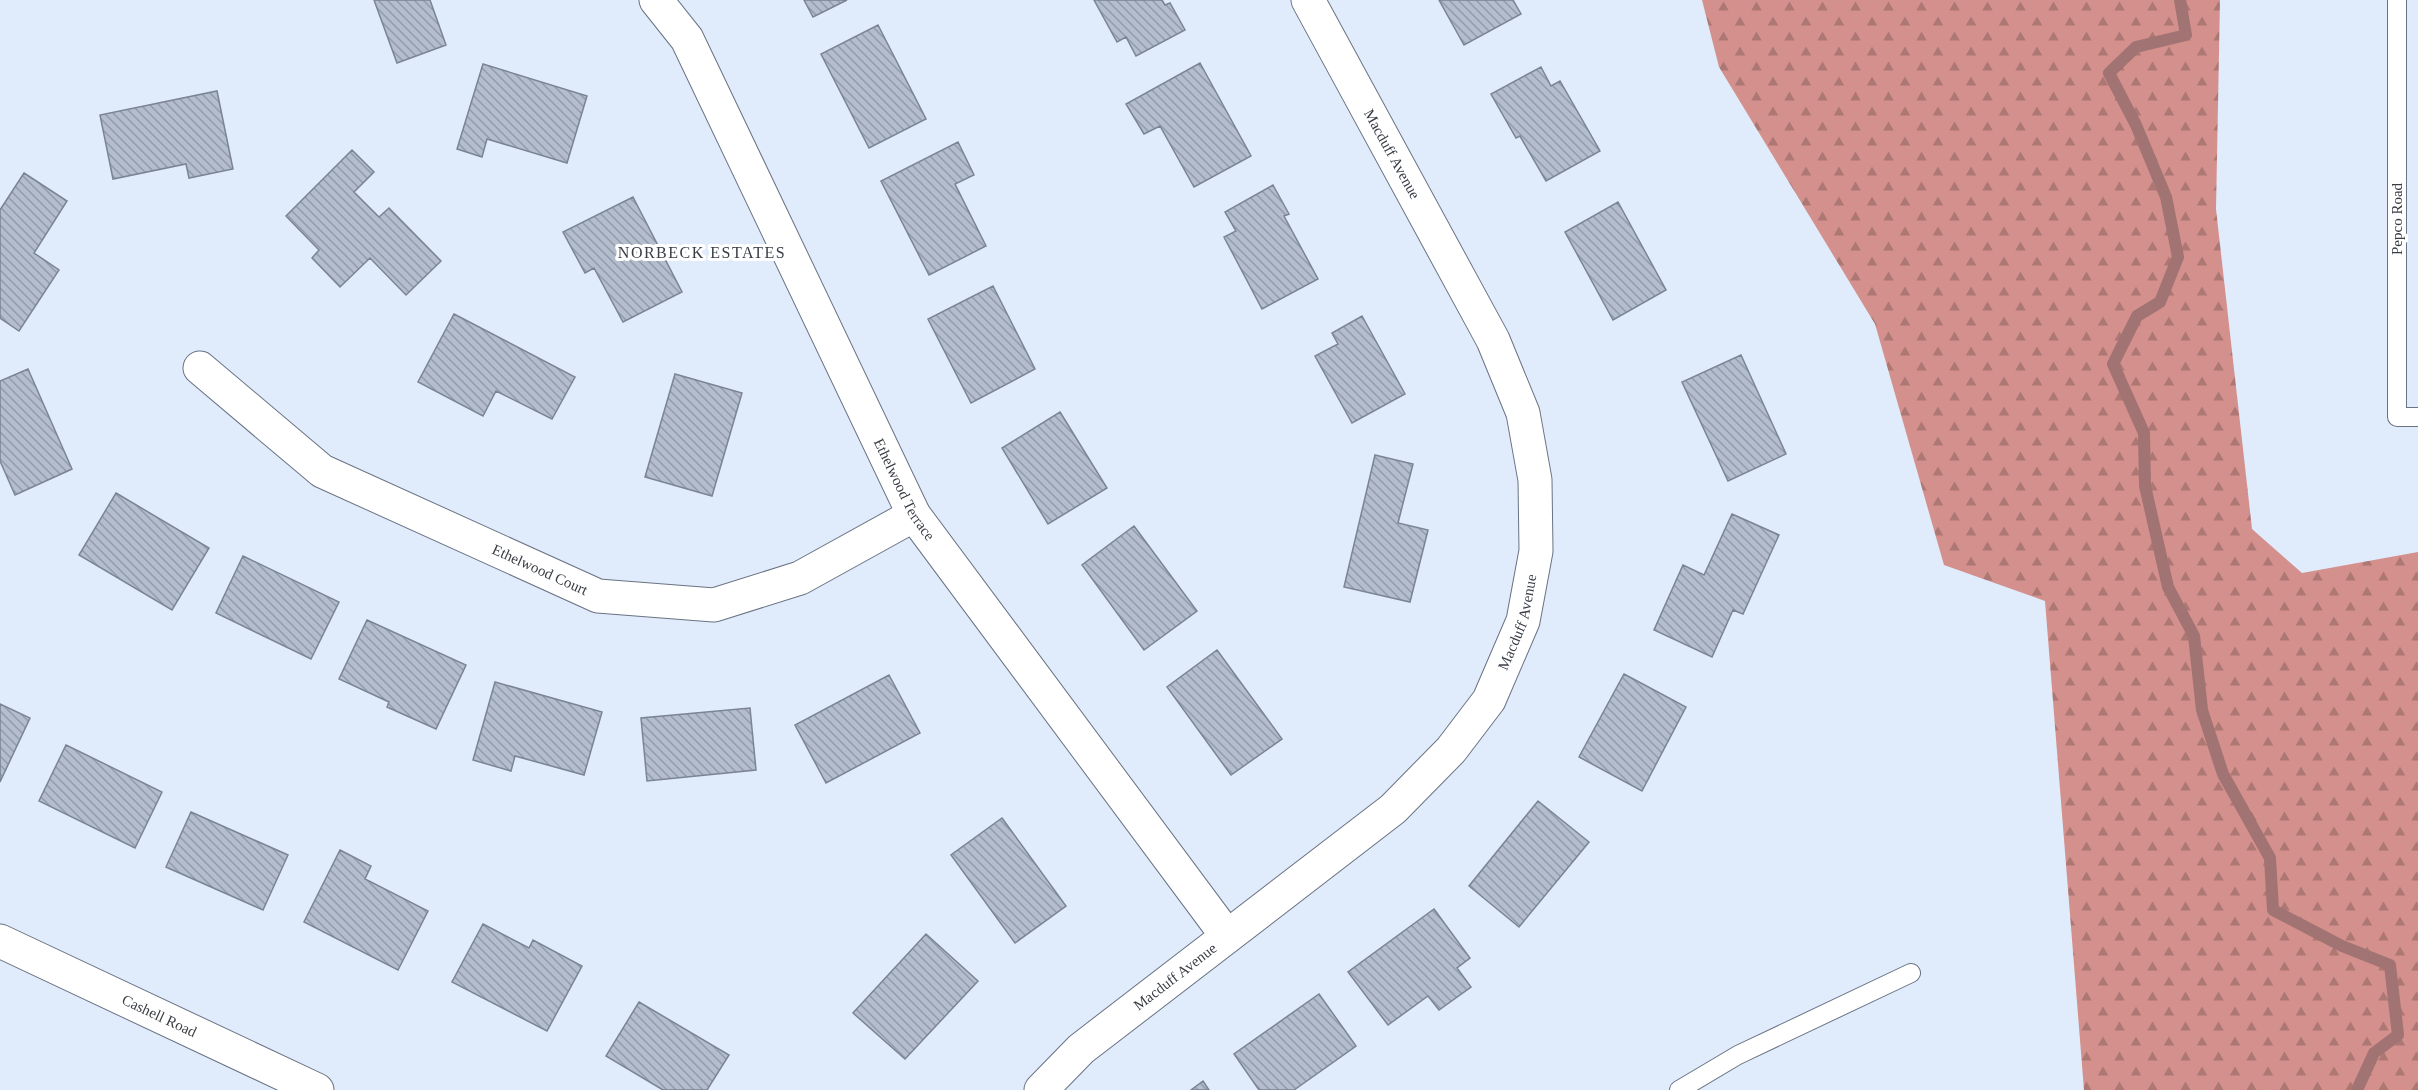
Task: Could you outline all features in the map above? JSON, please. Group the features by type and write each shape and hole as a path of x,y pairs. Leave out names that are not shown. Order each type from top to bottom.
{"street":[{"name":"Ethelwood Terrace","path":"656,0 687,39 914,515 1227,936"},
{"name":"Macduff Avenue","path":"1041,1090 1081,1049 1393,809 1452,750 1489,700 1523,621 1536,551 1534,480 1523,413 1493,340 1308,0"},
{"name":"Ethelwood Court","path":"200,368 322,471 598,596 714,605 800,578 914,515"},
{"name":"Cashell Road","path":"0,941 317,1090"}],"lane":[{"name":"Pepco Road","path":"2397,0 2397,417 2418,417"},
{"path":"1679,1090 1738,1055 1911,973"}],"green space":[{"path":"1702,0 2220,0 2216,209 2252,529 2302,573 2418,552 2418,1090 2084,1090 2045,601 1944,565 1875,324 1719,67"}],"building":[{"path":"374,0 430,0 446,45 397,63"},
{"path":"804,0 847,0 813,17"},
{"path":"1094,0 1162,0 1165,5 1170,3 1185,30 1136,56 1126,37 1117,42"},
{"path":"1439,0 1513,0 1521,14 1464,45"},
{"path":"878,25 926,119 869,148 821,54"},
{"path":"1200,63 1251,156 1194,187 1160,126 1144,134 1126,104"},
{"path":"483,64 587,96 567,163 487,139 482,157 457,149"},
{"path":"1541,67 1551,86 1560,81 1600,151 1546,181 1520,136 1516,138 1491,94"},
{"path":"217,91 233,169 189,178 186,164 113,179 100,115"},
{"path":"958,142 974,175 955,184 986,246 929,275 881,181"},
{"path":"352,150 374,172 354,192 379,217 389,208 441,261 406,295 370,258 340,287 312,258 319,250 286,216"},
{"path":"24,173 67,201 34,253 59,270 19,331 0,318 0,210"},
{"path":"1273,185 1289,214 1284,216 1318,279 1262,309 1224,237 1236,231 1225,212"},
{"path":"633,197 682,292 623,322 594,268 585,273 563,232"},
{"path":"1618,202 1666,290 1613,320 1565,232"},
{"path":"993,286 1035,369 971,403 928,319"},
{"path":"454,314 575,377 552,419 496,391 483,416 418,382"},
{"path":"1362,316 1405,394 1352,423 1315,356 1338,344 1332,333"},
{"path":"1741,355 1786,454 1728,481 1682,382"},
{"path":"28,369 72,469 15,495 0,461 0,381"},
{"path":"675,374 742,393 712,496 645,477"},
{"path":"1060,412 1107,488 1048,524 1002,448"},
{"path":"1375,455 1413,464 1398,523 1428,530 1410,602 1344,587"},
{"path":"116,493 209,548 172,610 79,555"},
{"path":"1732,514 1779,535 1743,614 1733,610 1712,657 1654,630 1683,565 1704,575"},
{"path":"1134,526 1197,611 1144,650 1082,565"},
{"path":"243,556 339,602 311,659 216,613"},
{"path":"367,620 466,665 436,729 387,707 389,702 339,679"},
{"path":"1217,650 1282,739 1231,775 1167,687"},
{"path":"1624,674 1686,707 1642,791 1579,757"},
{"path":"889,675 920,733 826,783 795,725"},
{"path":"495,682 602,712 584,775 515,756 511,771 473,760"},
{"path":"0,704 30,718 0,782"},
{"path":"750,708 756,770 647,781 641,718"},
{"path":"66,745 162,792 135,848 39,801"},
{"path":"1538,801 1589,842 1519,927 1469,886"},
{"path":"191,812 288,855 263,910 166,867"},
{"path":"1002,818 1066,906 1015,943 951,855"},
{"path":"340,850 371,866 365,879 428,911 398,970 304,922"},
{"path":"1434,909 1470,958 1457,968 1471,987 1439,1010 1428,996 1388,1025 1348,972"},
{"path":"483,924 529,948 533,940 582,966 547,1031 452,982"},
{"path":"926,934 978,981 905,1059 853,1013"},
{"path":"1319,994 1356,1046 1294,1090 1259,1090 1234,1054"},
{"path":"639,1002 729,1055 707,1090 663,1090 606,1056"},
{"path":"1203,1081 1209,1090 1191,1090"}],"waterway":[{"path":"2180,0 2186,35 2136,47 2109,73 2136,125 2166,197 2178,257 2160,302 2137,316 2113,364 2144,433 2145,486 2168,587 2194,636 2202,710 2223,774 2270,858 2273,910 2342,946 2390,965 2398,1035 2374,1053 2357,1090"}],"district":[{"name":"NORBECK ESTATES","path":"702,252"}]}
